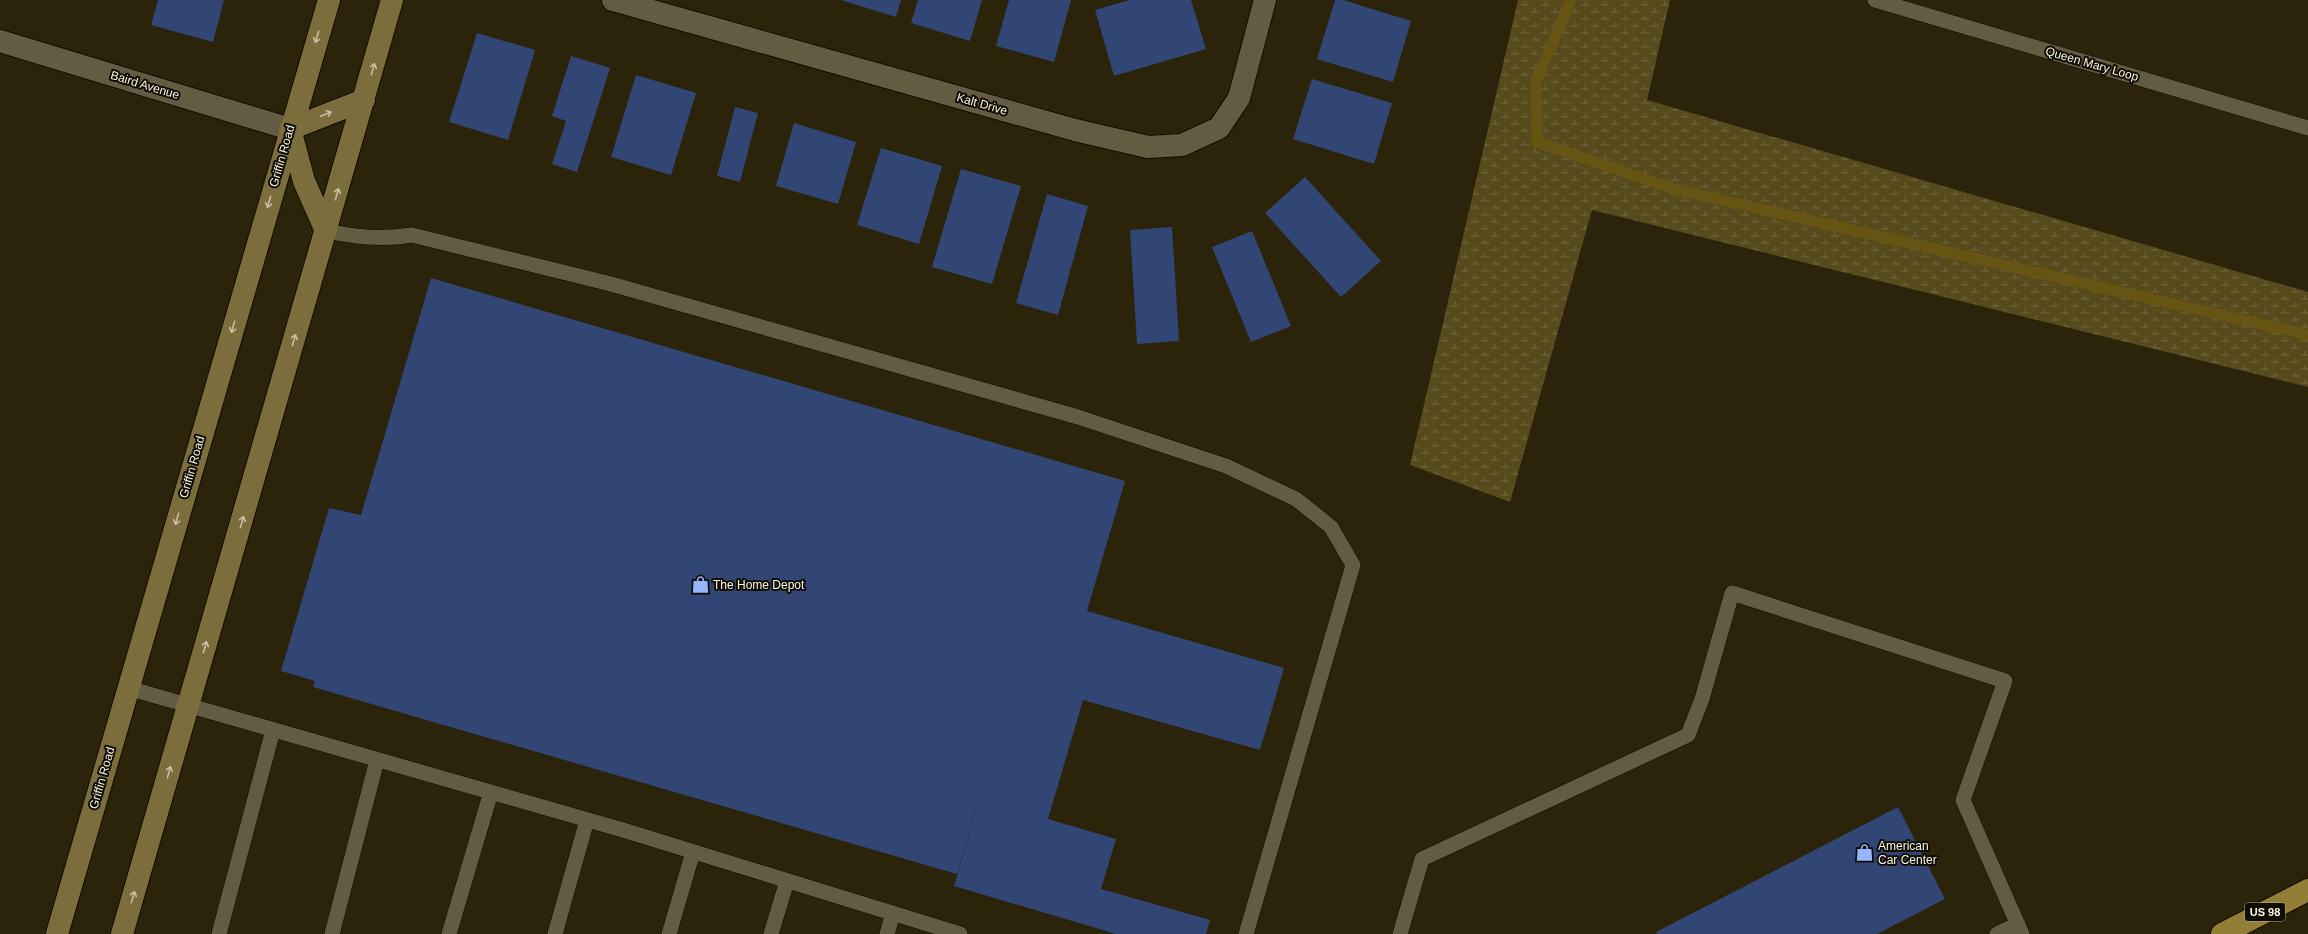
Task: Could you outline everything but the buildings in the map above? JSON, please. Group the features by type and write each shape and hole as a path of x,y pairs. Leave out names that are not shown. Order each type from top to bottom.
{"main road":[{"name":"US 98","path":"2222,934 2308,890"}],"street":[{"name":"Griffin Road","path":"57,934 290,129 329,0"},
{"path":"122,934 392,0"},
{"name":"Kalt Drive","path":"613,0 1075,130 1148,147 1182,145 1219,128 1239,98 1265,0"},
{"name":"Baird Avenue","path":"0,40 290,129"},
{"path":"326,231 304,181 290,129 364,100"}],"lane":[{"name":"Queen Mary Loop","path":"1875,0 2308,128"},
{"path":"326,231 355,237 385,239 412,236 612,284 1078,417 1226,466 1296,499 1331,526 1353,565 1246,934"},
{"path":"1400,934 1422,859 1688,735 1702,699 1732,593 2005,681 1963,800 2020,929 1997,934"},
{"path":"128,688 587,820 960,934"},
{"path":"219,934 273,730"},
{"path":"332,934 377,760"},
{"path":"450,934 491,792"},
{"path":"555,934 587,820"},
{"path":"669,934 693,852"},
{"path":"771,934 787,880"},
{"path":"887,934 893,913"}],"green space":[{"path":"1518,0 1670,0 1647,100 2308,292 2308,387 1592,210 1510,502 1410,465"}],"waterway":[{"path":"1571,0 1536,81 1537,142 1674,189 2308,335"}],"place":[{"name":"The Home Depot","path":"700,585"},
{"name":"American Car Center","path":"1865,853"}]}
